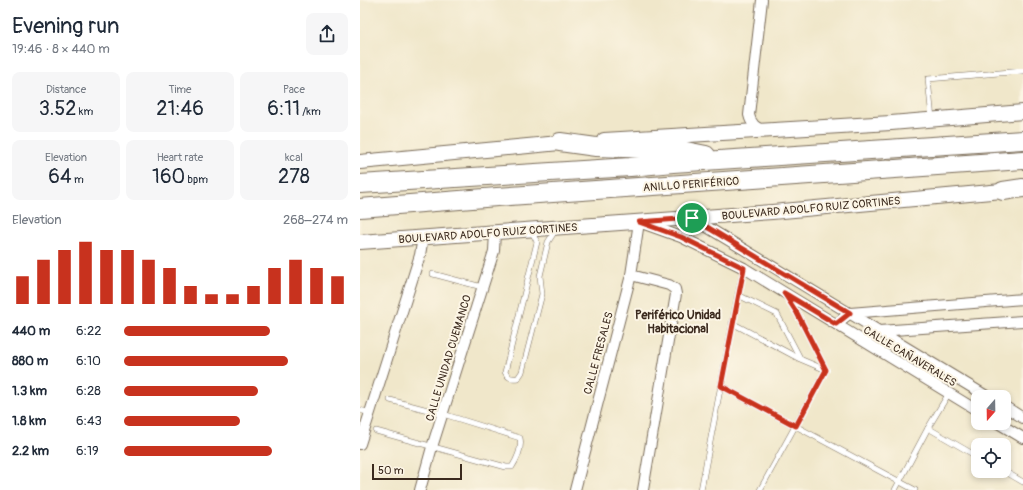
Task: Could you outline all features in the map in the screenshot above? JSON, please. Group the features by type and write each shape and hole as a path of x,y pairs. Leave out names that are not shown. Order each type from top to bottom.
{"highway":[{"name":"ANILLO PERIFÉRICO","path":"360,184 1023,140"},
{"path":"560,142 596,147 681,150 728,159"},
{"name":"ANILLO PERIFÉRICO","path":"360,208 1023,160"},
{"path":"1003,191 1023,189"}],"main road":[{"path":"360,162 560,142 891,123 1023,112"},
{"name":"BOULEVARD ADOLFO RUIZ CORTINES","path":"360,242 772,212 1003,191"}],"street":[{"path":"762,0 749,115 752,123 756,127 765,131"},
{"path":"733,133 742,123 749,110"},
{"name":"CALLE CAÑAVERALES","path":"692,218 976,390"},
{"name":"CALLE CAÑAVERALES","path":"639,222 681,237 729,262 744,268 971,407"},
{"name":"CALLE FRESALES","path":"575,490 631,275 639,222"},
{"name":"CALLE UNIDAD CUEMANCO","path":"420,490 432,447 494,251 495,232"},
{"path":"360,444 365,412 420,255 423,237"},
{"path":"729,262 739,246"},
{"path":"631,275 669,285 675,289 676,294 643,490"},
{"path":"836,324 850,313 1023,299"},
{"path":"862,340 879,331 1023,321"},
{"path":"1011,410 1023,418"},
{"path":"1010,430 1023,438"}],"lane":[{"path":"932,120 928,79 1023,71"},
{"path":"530,230 537,242 505,372 507,376 512,379 518,378 522,372 542,294 540,276 548,242 556,228"},
{"path":"701,490 744,268"},
{"path":"433,274 482,287"},
{"path":"784,293 797,313 826,370"},
{"path":"738,295 777,314 800,359"},
{"path":"732,324 800,359 826,370"},
{"path":"760,490 826,370"},
{"path":"721,386 915,490"},
{"path":"895,490 928,428 949,393"},
{"path":"376,431 506,467 512,467 517,456 521,444 520,438 443,414 390,400"},
{"path":"928,428 971,452"},
{"path":"1011,475 1023,482"}],"district":[{"name":"Periférico Unidad Habitacional","path":"678,322"}],"route":[{"path":"692,218 850,313 836,324 784,293 797,313 826,370 796,426 721,386 744,268 729,262 681,237 639,222 692,218"}]}
